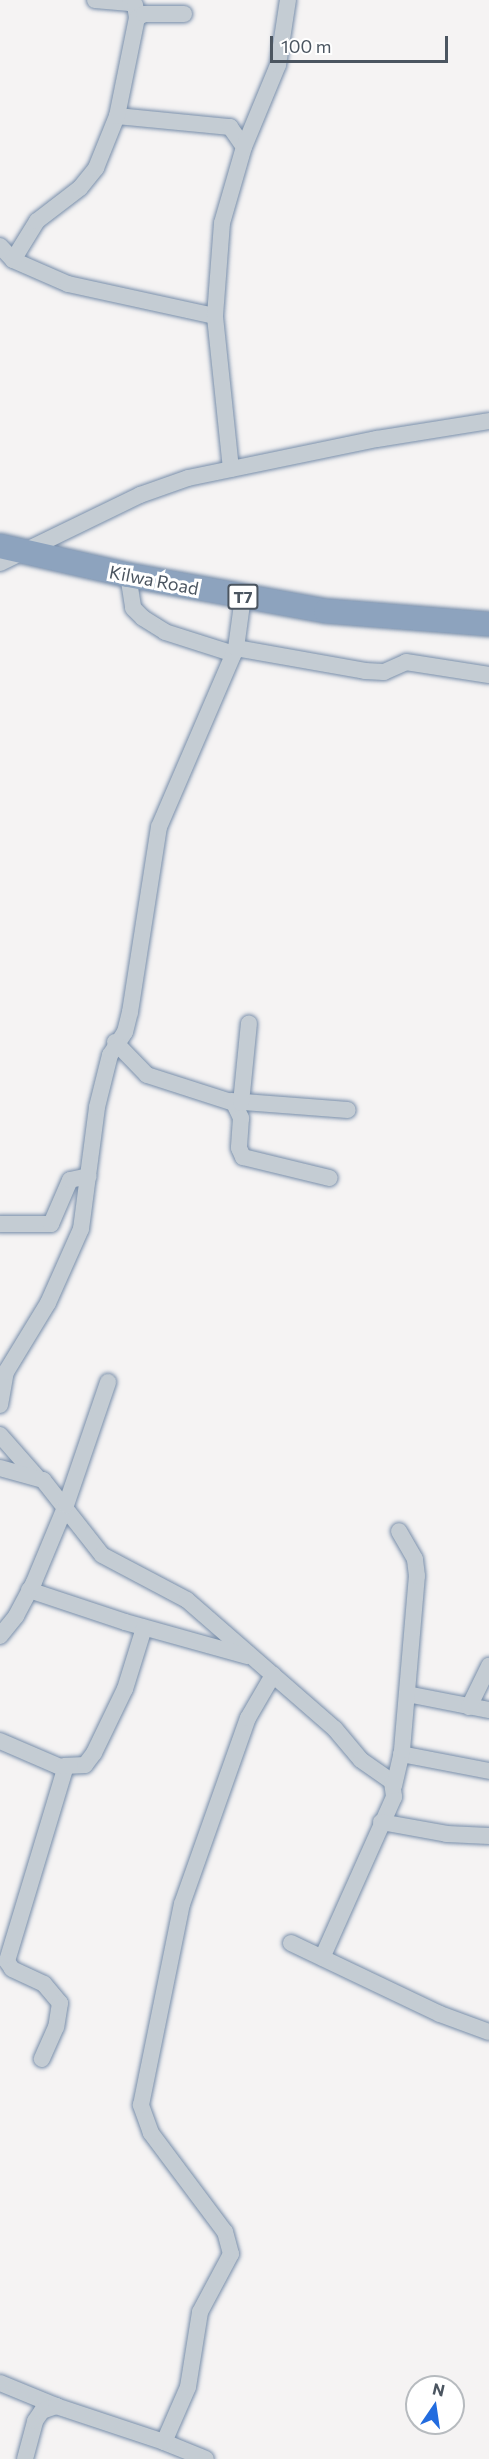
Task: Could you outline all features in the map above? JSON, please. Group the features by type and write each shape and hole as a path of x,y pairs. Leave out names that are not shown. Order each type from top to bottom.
{"highway":[{"name":"Kilwa Road","path":"0,546 128,575 243,597 338,612 489,624"}],"street":[{"path":"13,260 37,221 93,175 117,116 138,18 135,5 95,0"},
{"path":"231,469 215,316 222,223 244,147 278,66 288,0"},
{"path":"138,18 144,14 184,14"},
{"path":"117,116 230,127 244,147"},
{"path":"0,246 13,260 68,284 215,316"},
{"path":"0,563 160,486 231,469 489,421"},
{"path":"128,575 133,608 143,618 165,632 235,651 365,671 384,672 406,662 489,675"},
{"path":"0,1405 6,1372 48,1303 77,1239 89,1176 97,1107 115,1042 125,1032 130,1012 159,827 235,651 243,597"},
{"path":"249,1023 236,1102 240,1112 239,1152 243,1157 330,1178"},
{"path":"115,1042 147,1075 236,1102 348,1110"},
{"path":"0,1224 51,1224 70,1180 89,1176"},
{"path":"0,1636 30,1590 66,1505 108,1382"},
{"path":"0,1435 36,1476 66,1505 102,1555 187,1600 394,1786"},
{"path":"0,1468 36,1476"},
{"path":"322,1958 394,1797 401,1754 417,1576 415,1559 399,1531"},
{"path":"30,1590 144,1628 249,1657"},
{"path":"0,1741 64,1766 83,1766 90,1758 125,1689 144,1628"},
{"path":"469,1707 489,1666"},
{"path":"164,2442 189,2387 200,2312 231,2250 225,2232 151,2133 142,2099 182,1904 245,1727 273,1675"},
{"path":"407,1694 489,1710"},
{"path":"401,1754 489,1771"},
{"path":"42,2059 56,2027 60,2003 44,1984 12,1970 7,1961 66,1773 64,1766"},
{"path":"381,1822 489,1836"},
{"path":"291,1942 440,2014 489,2032"},
{"path":"0,2383 56,2406 164,2442 206,2459"},
{"path":"25,2459 35,2421 42,2411 56,2406"}]}
